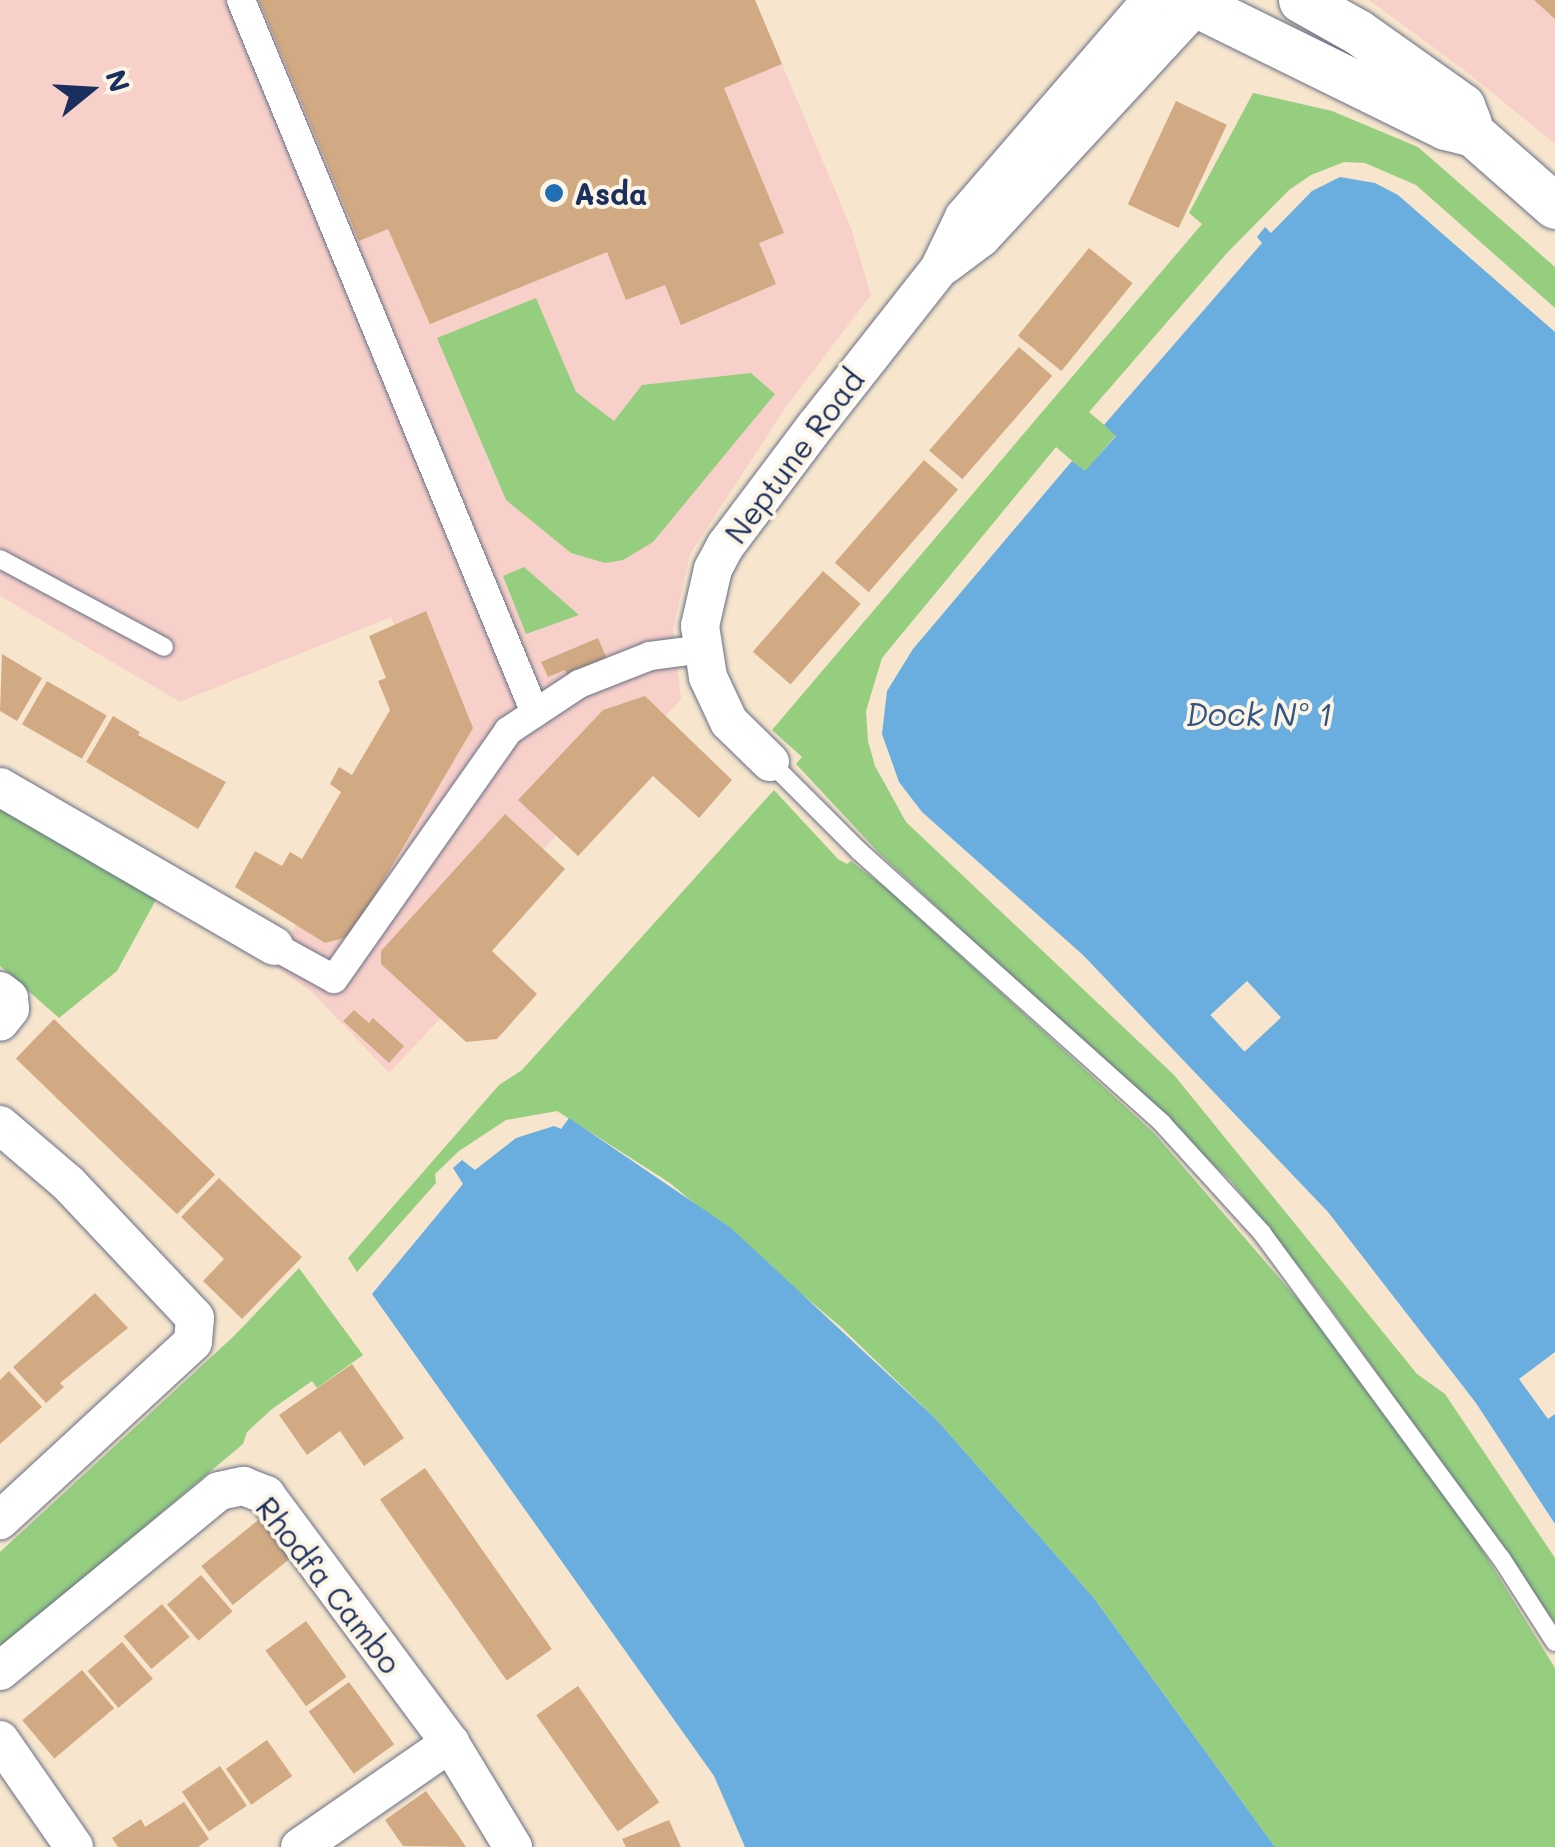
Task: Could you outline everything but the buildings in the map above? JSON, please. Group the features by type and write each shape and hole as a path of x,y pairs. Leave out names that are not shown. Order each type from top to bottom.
{"street":[{"path":"241,0 535,713"},
{"name":"Neptune Road","path":"770,762 730,722 708,677 700,626 706,594 726,545 939,269 964,216 1150,0"},
{"path":"1302,0 1358,32 1462,106 1473,134"},
{"path":"1200,1 1445,127 1473,134 1555,206"},
{"name":"Neptune Road","path":"939,269 981,238 1200,1"},
{"path":"0,787 334,979 508,731 579,684 650,656 703,650"},
{"path":"0,991 8,998 10,1009 0,1022"},
{"path":"0,1125 68,1183 195,1318 193,1342 0,1520"},
{"name":"Rhodfa Cambo","path":"0,1671 219,1491 244,1486 266,1496 450,1743 513,1847"},
{"path":"0,1740 74,1847"},
{"path":"300,1847 450,1743"}],"lane":[{"path":"0,559 164,647"},
{"path":"770,762 860,851 1162,1124 1262,1233 1501,1558 1555,1642"}],"shaded area":[{"path":"0,0 755,0 851,228 871,295 786,407 690,554 673,629 681,699 442,960 468,989 389,1073 311,991 272,965 426,707 391,617 180,702 0,596"},
{"path":"1369,0 1555,0 1555,144 1463,69"}],"green space":[{"path":"1253,93 1332,111 1418,147 1555,267 1555,308 1416,185 1365,163 1344,162 1311,175 1289,190 1227,253 1089,412 1116,435 1085,472 1056,447 882,658 866,711 868,741 875,766 906,822 1174,1075 1417,1374 1445,1394 1555,1558 1555,1623 1322,1296 1231,1181 880,854 796,764 802,757 772,730 1202,224 1189,213"},
{"path":"536,298 576,392 614,421 642,385 751,373 775,394 653,542 623,560 605,563 571,553 506,500 437,338"},
{"path":"524,567 579,615 526,634 503,576"},
{"path":"774,790 838,859 847,864 851,861 891,892 1154,1133 1320,1325 1460,1514 1555,1668 1555,1847 1275,1847 1093,1597 935,1418 842,1328 670,1183 557,1111 506,1120 459,1151 435,1174 436,1183 357,1272 348,1258 499,1085 522,1070"},
{"path":"0,804 158,896 117,971 59,1018 0,966"},
{"path":"299,1268 363,1355 317,1388 312,1381 272,1409 247,1432 243,1444 0,1648 0,1552 235,1335"}],"water":[{"name":"Dock Nº 1","path":"1340,177 1375,183 1398,195 1555,332 1555,1524 1476,1403 1328,1212 1083,955 922,812 899,782 882,734 887,691 913,649 1072,461 1085,471 1116,436 1104,425 1262,243 1257,237 1265,227 1271,233 1312,191"},
{"path":"569,1118 731,1228 935,1418 1093,1597 1275,1847 745,1847 714,1776 372,1294 463,1184 453,1168 462,1160 475,1170 516,1138 554,1126 561,1129"}],"pier":[{"path":"1247,981 1281,1018 1245,1052 1210,1015"},
{"path":"1555,1352 1555,1414 1548,1419 1519,1379"}],"place":[{"name":"Asda","path":"554,193"}]}
